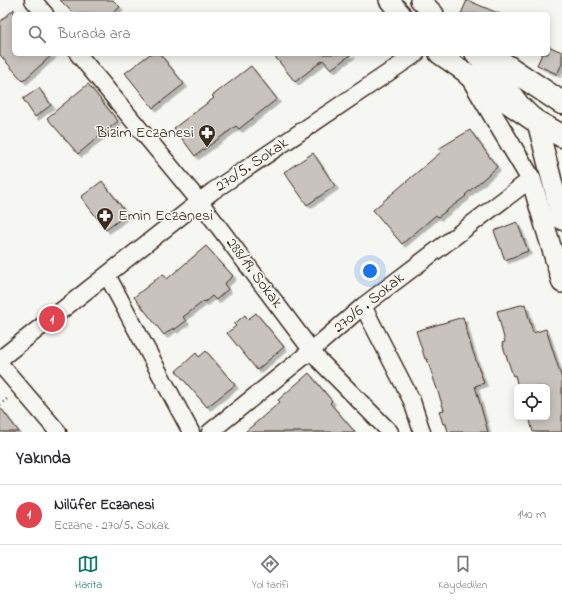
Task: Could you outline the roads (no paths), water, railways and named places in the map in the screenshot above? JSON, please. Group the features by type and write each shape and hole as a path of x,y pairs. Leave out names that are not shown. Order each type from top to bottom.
{"main road":[{"path":"492,56 562,103"},
{"path":"469,75 537,122 562,136"}],"street":[{"path":"33,0 42,12"},
{"path":"389,0 399,12"},
{"name":"288/19. Sokak","path":"80,56 200,202 318,359 390,432"},
{"name":"270/5. Sokak","path":"0,359 213,191 413,56"},
{"path":"442,56 469,75 531,179 562,283"},
{"path":"477,56 497,74 520,105 537,122 562,220"},
{"name":"270/6 . Sokak","path":"210,432 312,350 363,306 531,179"},
{"path":"107,275 191,432"},
{"path":"363,306 412,401 422,432"},
{"path":"0,364 58,432"}],"place":[{"name":"Bizim Eczanesi","path":"207,148"},
{"name":"Emin Eczanesi","path":"105,231"},
{"name":"Nilüfer Eczanesi","path":"52,319"}]}
